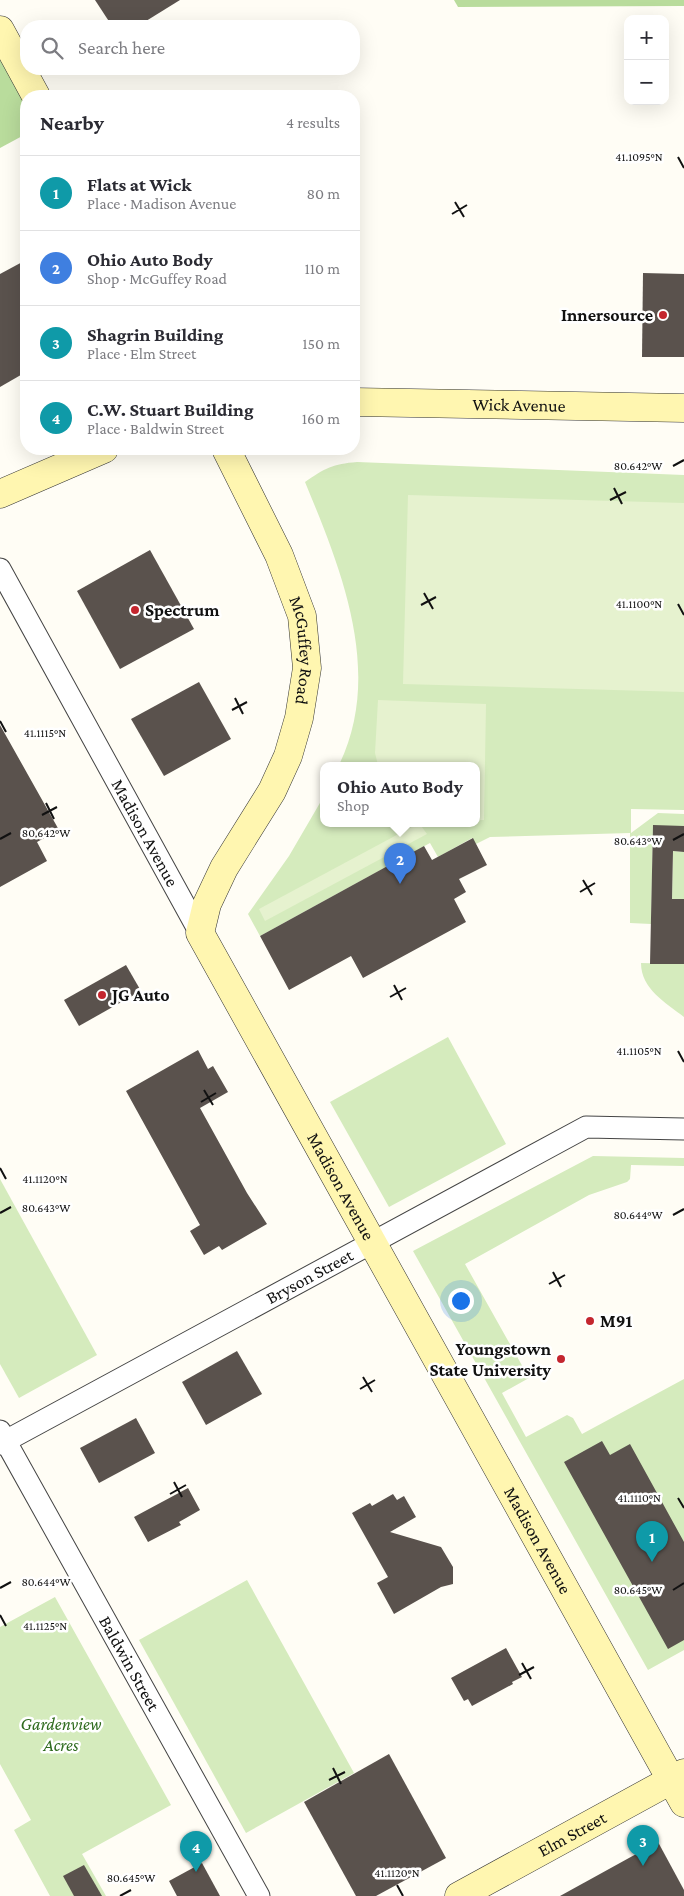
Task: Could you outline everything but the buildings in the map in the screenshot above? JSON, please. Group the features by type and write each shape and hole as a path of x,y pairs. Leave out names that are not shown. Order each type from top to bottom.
{"street":[{"path":"0,30 20,67"},
{"path":"25,75 33,90"},
{"name":"Wick Avenue","path":"360,402 684,408"},
{"path":"0,494 90,455"},
{"name":"McGuffey Road","path":"200,933 208,904 224,868 272,791 288,756 299,718 307,668 302,616 280,555 229,455"},
{"name":"Madison Avenue","path":"0,569 200,933 373,1242 678,1776 684,1803"},
{"name":"Bryson Street","path":"2,1439 586,1127 684,1129"},
{"name":"Baldwin Street","path":"2,1439 259,1896"},
{"name":"Elm Street","path":"459,1896 678,1776"}],"green space":[{"path":"454,0 684,0 684,6 458,7"},
{"path":"0,30 24,90 20,90 20,137 0,148"},
{"path":"357,462 684,475 684,810 631,809 631,833 658,813 684,814 684,826 653,826 651,924 630,923 630,833 490,837 476,844 472,838 438,857 430,843 260,936 248,914 289,856 320,803 320,827 480,827 480,762 340,762 352,730 358,694 358,658 352,621 343,585 332,550 305,482 329,467"},
{"path":"408,495 684,503 684,692 403,684"},
{"path":"378,700 486,704 484,820 480,820 480,762 377,762 375,753"},
{"path":"412,827 422,827 427,834 265,921 259,909"},
{"path":"673,851 684,852 684,899 672,899"},
{"path":"641,963 684,964 684,1017 662,1001 650,988 642,972"},
{"path":"448,1037 506,1144 389,1207 330,1102"},
{"path":"593,1156 684,1158 684,1166 631,1165 630,1179 627,1182 589,1195 465,1264 529,1378 502,1393 526,1437 567,1415 573,1418 582,1434 684,1379 684,1650 648,1670 413,1251"},
{"path":"0,1179 97,1355 19,1398 0,1364"},
{"path":"247,1580 354,1773 246,1833 139,1640"},
{"name":"Gardenview Acres","path":"55,1597 171,1805 82,1854 106,1896 50,1896 14,1830 31,1820 0,1764 0,1627"}],"place":[{"name":"Innersource","path":"663,315"},
{"name":"Spectrum","path":"135,610"},
{"name":"Ohio Auto Body","path":"400,884"},
{"name":"JG Auto","path":"102,995"},
{"name":"M91","path":"590,1321"},
{"name":"Youngstown State University","path":"561,1359"},
{"name":"Flats at Wick","path":"652,1562"},
{"name":"Shagrin Building","path":"643,1866"},
{"name":"C.W. Stuart Building","path":"196,1872"}]}
